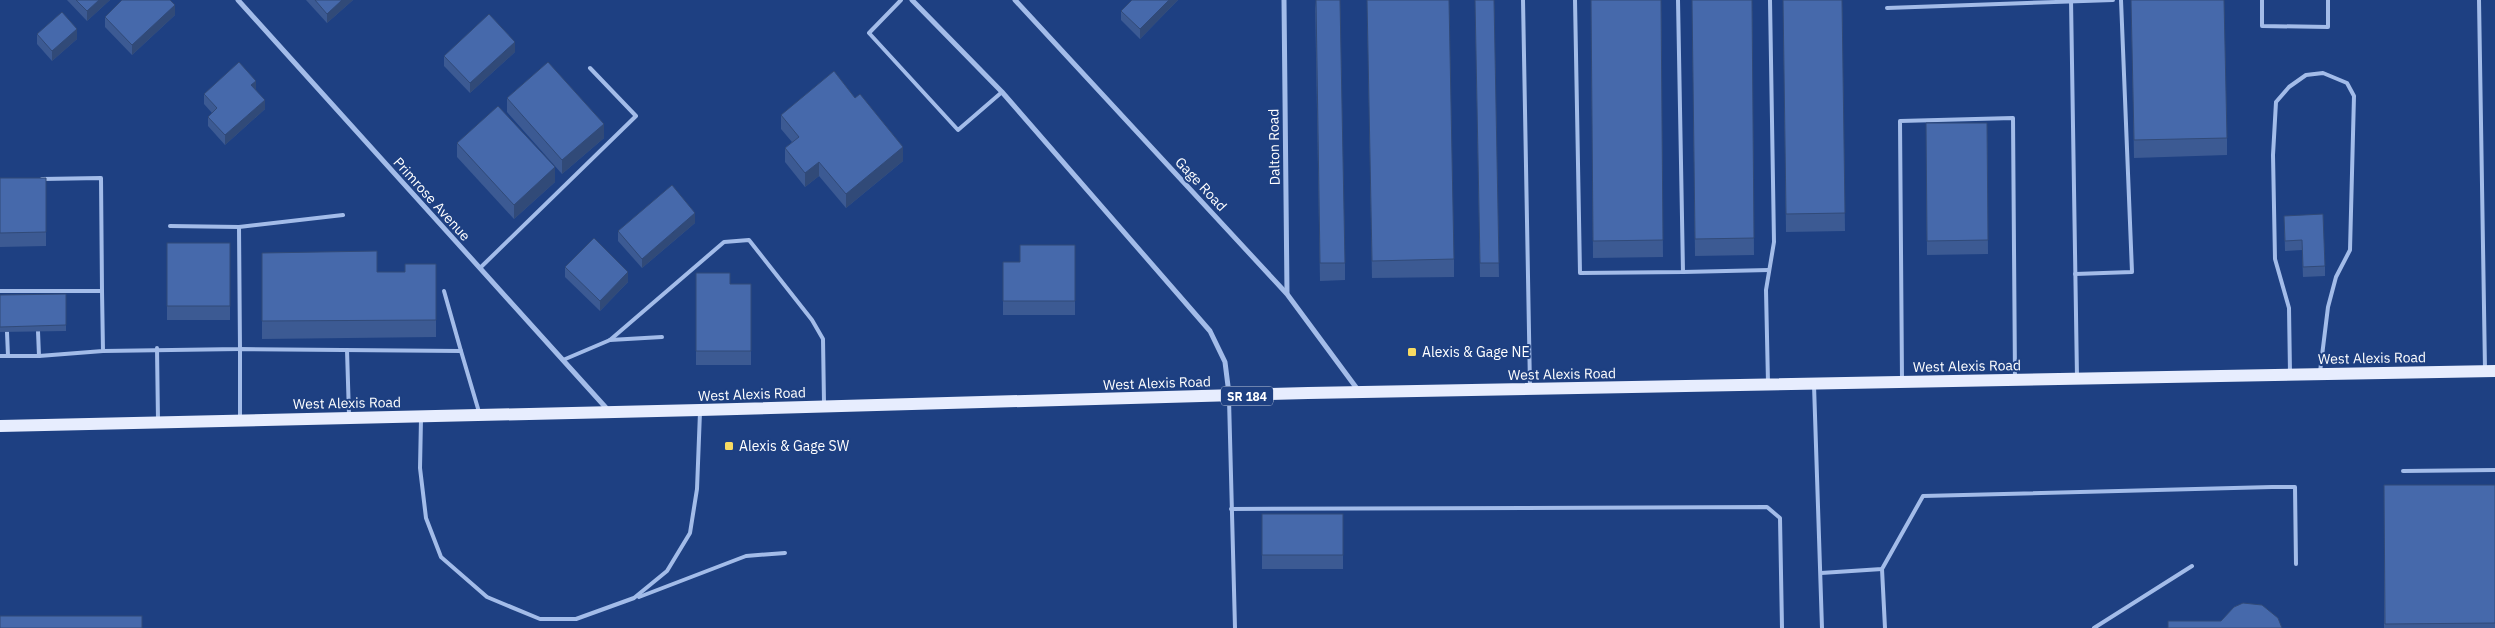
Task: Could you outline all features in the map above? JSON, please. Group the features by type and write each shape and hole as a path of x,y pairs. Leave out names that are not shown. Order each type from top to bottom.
{"main road":[{"name":"West Alexis Road","path":"0,426 1530,389 2490,371"}],"street":[{"path":"240,2 248,0"},
{"path":"912,0 1002,92 1210,330 1225,362 1229,396"},
{"name":"Gage Road","path":"1015,0 1287,294 1360,393"},
{"name":"Dalton Road","path":"1284,0 1287,294"},
{"name":"Primrose Avenue","path":"240,2 610,412"}],"lane":[{"path":"901,0 869,33 958,130 1002,92"},
{"path":"1523,0 1530,389"},
{"path":"1575,0 1580,273 1769,270"},
{"path":"1678,0 1683,272"},
{"path":"1768,385 1766,290 1774,242 1770,0"},
{"path":"2071,0 2077,379"},
{"path":"1887,8 2113,0"},
{"path":"2075,274 2132,272 2121,0"},
{"path":"2262,0 2262,26 2328,27 2328,0"},
{"path":"2479,0 2490,371"},
{"path":"480,268 636,116 590,68"},
{"path":"2290,375 2289,308 2275,259 2273,155 2276,102 2289,87 2306,75 2323,73 2347,83 2354,96 2350,250 2336,277 2328,307 2320,374"},
{"path":"1902,383 1900,121 2013,118 2015,380"},
{"path":"37,179 101,178 103,351"},
{"path":"170,226 239,227 343,215"},
{"path":"239,227 240,420"},
{"path":"563,360 610,340 724,242 749,240 812,320 823,339 824,407"},
{"path":"0,291 102,291"},
{"path":"6,291 6,300"},
{"path":"37,291 37,300"},
{"path":"444,291 480,415"},
{"path":"38,331 39,356"},
{"path":"7,332 8,356"},
{"path":"610,340 662,337"},
{"path":"157,348 158,422"},
{"path":"0,356 39,356 157,348 461,351"},
{"path":"347,350 349,418"},
{"path":"1814,384 1822,628"},
{"path":"1229,396 1235,628"},
{"path":"634,598 667,571 690,532 697,490 700,410"},
{"path":"421,417 420,468 426,518 441,556 487,597 540,619 576,619 746,556 785,553"},
{"path":"2402,471 2495,470"},
{"path":"1885,628 1882,569 1923,496 2295,487 2296,564"},
{"path":"1231,508 1767,507 1780,518 1782,628"},
{"path":"2094,628 2192,566"},
{"path":"1821,573 1882,569"}],"building":[{"path":"76,0 99,0 87,11"},
{"path":"122,0 170,0 175,5 132,45 105,17"},
{"path":"315,0 342,0 327,14"},
{"path":"1132,0 1169,0 1140,29 1121,11"},
{"path":"1316,0 1340,0 1345,263 1320,263"},
{"path":"1367,0 1449,0 1454,259 1372,261"},
{"path":"1475,0 1494,0 1499,263 1480,263"},
{"path":"1591,0 1661,0 1663,240 1593,241"},
{"path":"1692,0 1752,0 1754,238 1695,239"},
{"path":"1783,0 1842,0 1845,213 1786,214"},
{"path":"2131,0 2224,0 2227,138 2134,140"},
{"path":"62,12 77,29 52,51 37,34"},
{"path":"489,14 515,42 470,83 444,56"},
{"path":"239,62 256,81 251,85 265,100 225,135 208,117 217,108 204,94"},
{"path":"548,62 604,124 562,160 507,98"},
{"path":"834,71 855,98 860,94 903,147 846,194 819,162 805,173 785,148 799,137 781,115"},
{"path":"498,106 555,167 514,205 457,143"},
{"path":"1926,123 1987,123 1988,240 1927,241"},
{"path":"0,178 46,178 46,232 0,233"},
{"path":"672,185 695,213 642,259 618,231"},
{"path":"2323,214 2325,266 2303,267 2302,240 2285,241 2284,216"},
{"path":"594,238 628,272 600,301 565,267"},
{"path":"167,243 230,243 230,306 167,306"},
{"path":"1020,245 1075,245 1075,301 1003,301 1003,262 1020,262"},
{"path":"377,251 377,272 405,272 405,264 436,264 436,320 262,321 262,253"},
{"path":"696,273 730,273 730,284 751,284 751,351 696,351"},
{"path":"66,294 66,325 0,327 0,295"},
{"path":"2384,485 2495,485 2495,623 2385,624"},
{"path":"1262,514 1343,514 1343,555 1262,555"},
{"path":"2243,603 2262,605 2278,618 2282,628 2168,628 2168,621 2221,621 2234,607"},
{"path":"0,616 142,616 142,628 0,628"}],"place":[{"name":"Alexis & Gage NE","path":"1412,352"},
{"name":"Alexis & Gage SW","path":"729,446"}]}
